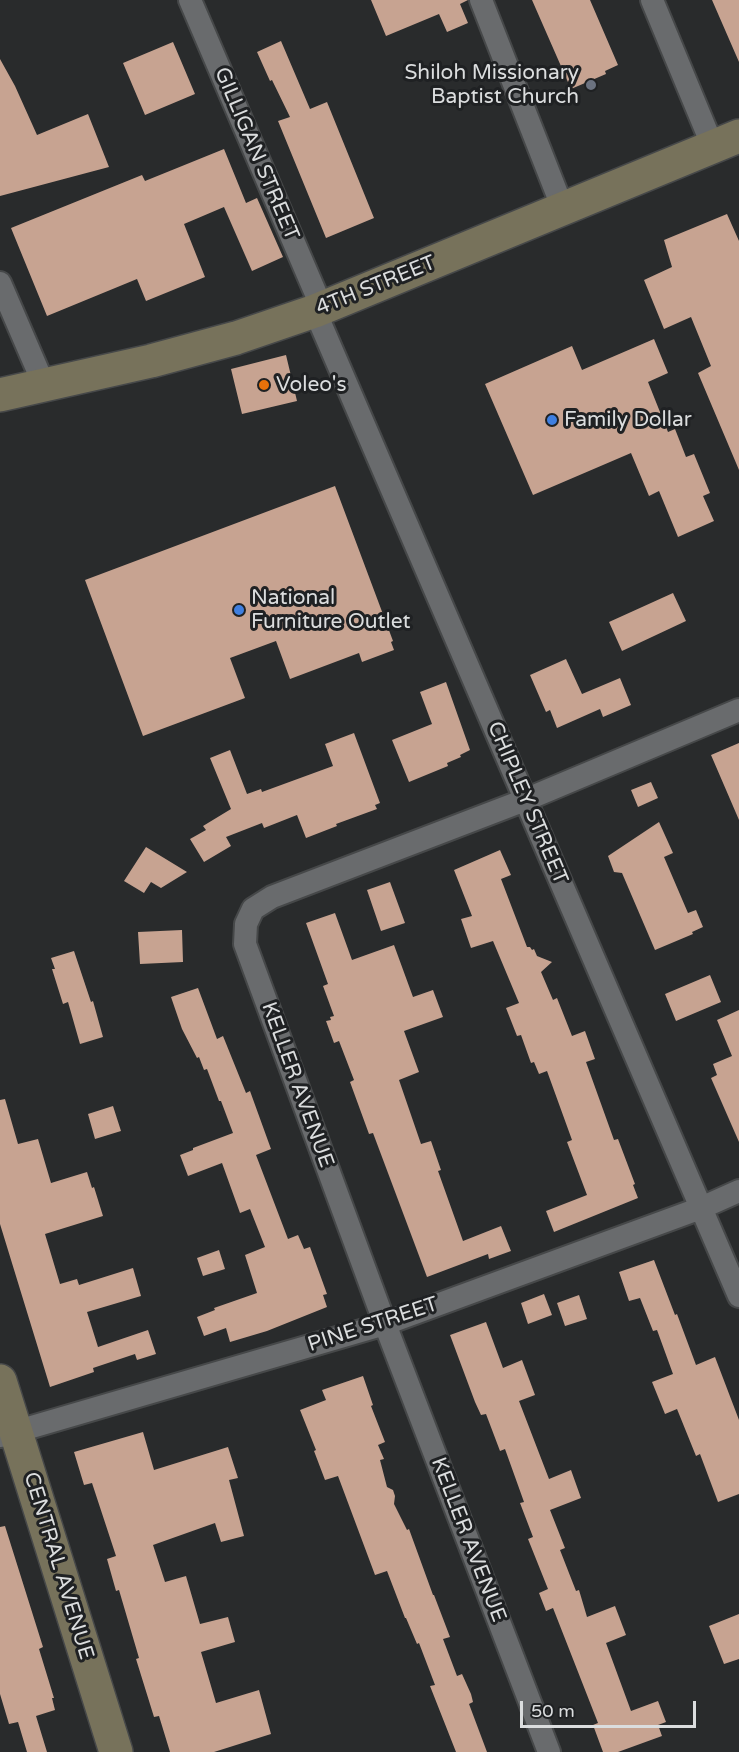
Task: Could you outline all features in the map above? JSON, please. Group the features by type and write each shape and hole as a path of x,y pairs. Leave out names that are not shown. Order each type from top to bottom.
{"main road":[{"name":"4TH STREET","path":"0,395 151,361 236,338 318,310 726,141"},
{"name":"CENTRAL AVENUE","path":"0,1381 8,1434 116,1752"}],"street":[{"name":"GILLIGAN STREET","path":"190,0 318,310"},
{"path":"481,0 563,209"},
{"path":"652,0 726,141"},
{"path":"0,283 44,385"},
{"name":"CHIPLEY STREET","path":"318,310 525,800 739,1296"},
{"name":"KELLER AVENUE","path":"549,1752 385,1324 245,944 246,924 253,909 272,897 525,800 739,710"},
{"name":"PINE STREET","path":"8,1434 385,1324 701,1208 739,1191"}],"building":[{"path":"371,0 468,0 460,4 468,23 447,32 439,14 386,36"},
{"path":"532,0 590,0 618,65 605,71 606,74 571,89"},
{"path":"712,0 739,0 739,62"},
{"path":"281,41 310,109 327,102 374,218 326,238 278,121 290,117 257,52"},
{"path":"173,42 195,94 145,115 123,63"},
{"path":"0,59 37,135 88,114 109,167 0,196"},
{"path":"224,149 246,203 257,198 283,257 252,271 224,207 184,224 205,277 146,301 137,279 47,316 11,228 142,175 145,181"},
{"path":"727,214 739,241 739,470 698,373 711,366 691,317 664,329 644,280 672,267 664,240"},
{"path":"654,339 668,373 648,382 668,432 675,429 686,457 694,454 710,493 703,496 714,521 678,537 659,491 649,496 631,453 533,495 485,384 572,346 582,370"},
{"name":"Voleo's","path":"286,355 297,401 242,414 231,369"},
{"name":"National Furniture Outlet","path":"335,486 393,641 391,642 394,650 362,662 359,653 290,679 276,641 230,658 245,698 143,736 85,580"},
{"path":"673,593 686,621 622,651 609,622"},
{"path":"566,659 582,694 620,678 631,705 603,717 600,709 557,728 550,710 546,712 530,675"},
{"path":"446,682 470,750 447,763 448,766 409,782 392,740 432,724 420,692"},
{"path":"354,733 380,803 375,805 377,809 306,838 297,815 264,828 262,823 226,837 231,846 204,862 190,839 206,830 203,826 231,809 210,758 230,750 247,794 261,789 262,792 333,766 325,744"},
{"path":"739,743 739,820 711,755"},
{"path":"651,782 658,798 638,807 631,790"},
{"path":"659,822 673,853 664,857 688,913 696,910 703,927 692,932 693,934 655,950 622,873 614,872 608,856"},
{"path":"146,847 187,872 161,888 151,882 144,893 124,881"},
{"path":"500,850 511,875 501,879 527,947 534,949 537,956 552,962 541,972 553,1000 557,998 572,1036 585,1031 595,1059 586,1062 614,1140 618,1139 638,1198 554,1232 546,1211 587,1195 567,1142 572,1140 547,1071 539,1074 534,1062 531,1063 521,1035 517,1036 506,1008 519,1003 493,941 471,948 461,919 472,916 454,870"},
{"path":"390,882 405,923 381,931 367,890"},
{"path":"335,913 352,960 394,945 413,997 433,990 443,1017 404,1031 419,1072 399,1080 421,1144 431,1141 441,1170 438,1171 463,1241 501,1226 511,1251 489,1259 488,1254 427,1277 373,1133 369,1134 350,1082 354,1080 339,1041 334,1043 326,1021 331,1020 330,1017 334,1016 323,986 328,984 306,923"},
{"path":"182,930 183,962 140,964 138,932"},
{"path":"74,951 91,1002 93,1001 103,1037 80,1044 68,1002 63,1004 52,969 55,969 51,958"},
{"path":"710,975 721,1002 676,1021 665,994"},
{"path":"198,988 217,1039 223,1036 246,1093 250,1091 271,1149 256,1155 288,1239 298,1235 304,1249 310,1247 327,1294 323,1295 327,1307 267,1331 230,1342 226,1328 204,1336 197,1317 215,1310 214,1308 257,1293 245,1255 265,1247 250,1209 240,1213 222,1163 188,1176 180,1155 233,1133 207,1069 204,1070 182,1029 171,997"},
{"path":"739,1010 739,1142 711,1078 717,1075 713,1064 732,1056 717,1020"},
{"path":"5,1099 18,1144 38,1139 51,1183 87,1172 103,1216 45,1234 60,1284 77,1279 79,1285 133,1268 141,1296 87,1312 98,1347 148,1330 156,1354 137,1360 135,1354 93,1368 94,1372 50,1387 0,1224 0,1100"},
{"path":"113,1106 121,1131 95,1139 88,1114"},
{"path":"219,1250 225,1269 203,1276 197,1258"},
{"path":"654,1260 696,1365 715,1357 739,1420 739,1494 718,1502 700,1454 696,1456 677,1409 665,1414 652,1382 673,1374 657,1330 653,1331 640,1298 629,1301 619,1272"},
{"path":"544,1294 552,1315 528,1324 521,1303"},
{"path":"579,1295 587,1319 565,1326 557,1303"},
{"path":"486,1322 503,1368 522,1360 535,1395 519,1401 549,1479 571,1470 581,1498 550,1510 565,1548 560,1550 576,1591 579,1590 587,1617 615,1606 626,1635 606,1643 631,1711 658,1701 666,1722 658,1725 662,1736 618,1752 603,1752 593,1725 598,1723 553,1608 546,1611 539,1593 548,1589 528,1539 533,1537 520,1503 524,1502 505,1449 500,1451 486,1414 481,1415 450,1335"},
{"path":"363,1376 373,1405 371,1406 385,1442 378,1445 384,1459 380,1460 387,1487 393,1490 394,1504 407,1530 409,1529 450,1637 443,1639 457,1676 462,1674 471,1694 473,1702 469,1704 487,1752 456,1752 430,1686 435,1685 419,1643 417,1644 405,1618 387,1571 375,1575 338,1476 325,1480 300,1410 326,1400 322,1390"},
{"path":"143,1432 154,1470 228,1447 238,1478 229,1480 244,1536 221,1542 215,1523 153,1545 165,1582 186,1576 200,1624 228,1617 235,1642 201,1652 216,1703 259,1690 271,1734 214,1752 170,1752 159,1716 154,1717 136,1659 139,1658 119,1590 116,1591 107,1559 116,1556 92,1483 84,1485 74,1452"},
{"path":"5,1526 43,1647 39,1649 54,1698 52,1698 55,1710 36,1716 47,1752 27,1752 18,1722 9,1724 0,1694 0,1527"},
{"path":"739,1614 739,1659 724,1664 709,1626"}],"place":[{"name":"Shiloh Missionary Baptist Church","path":"591,85"},
{"name":"Voleo's","path":"264,385"},
{"name":"Family Dollar","path":"552,420"},
{"name":"National Furniture Outlet","path":"239,610"}]}
